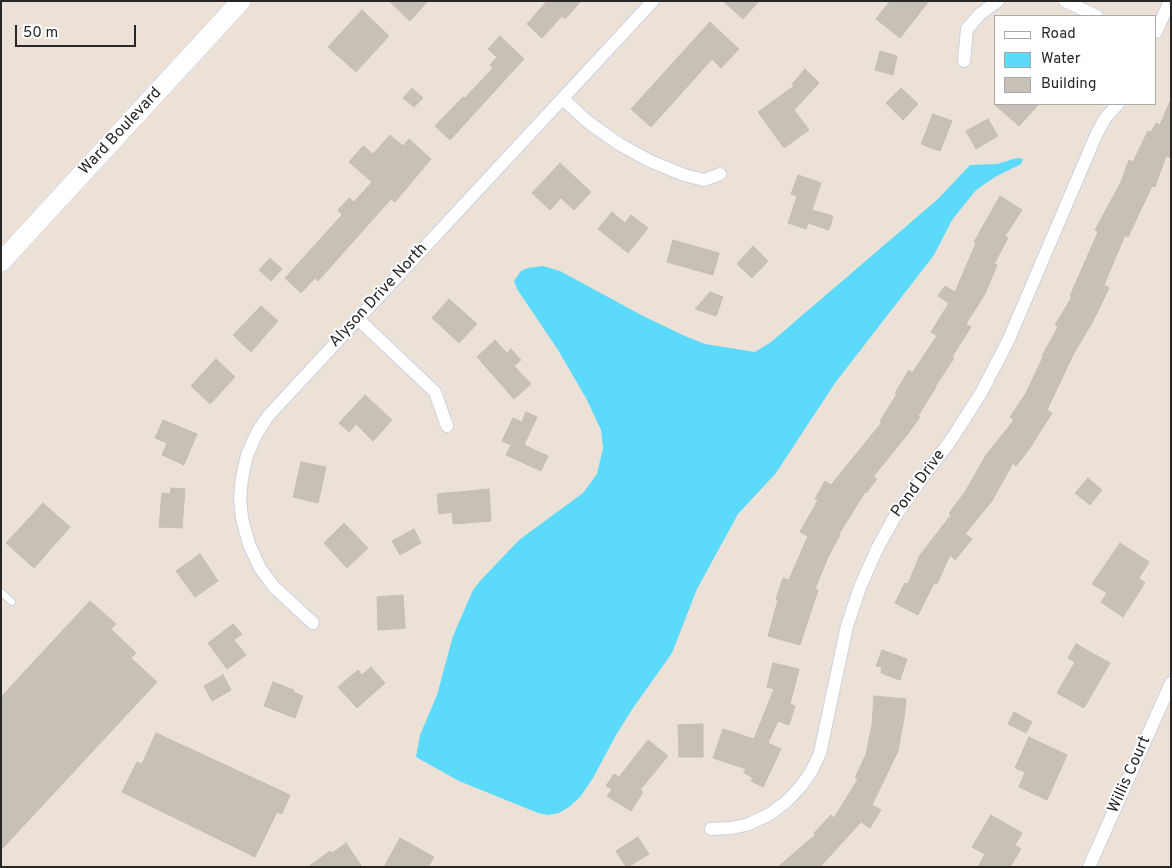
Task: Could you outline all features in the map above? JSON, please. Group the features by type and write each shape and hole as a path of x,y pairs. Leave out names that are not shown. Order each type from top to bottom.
{"main road":[{"name":"Ward Boulevard","path":"1,262 241,1"}],"street":[{"name":"Alyson Drive North","path":"313,623 274,587 256,560 249,544 242,519 240,498 247,455 257,433 268,416 653,1"},
{"path":"964,61 967,29 980,14 998,1"},
{"path":"1065,1 1095,15"},
{"path":"1157,30 1170,1"},
{"path":"563,98 588,122 619,144 650,161 684,175 704,180 720,174"},
{"name":"Pond Drive","path":"711,829 740,826 770,814 787,801 811,772 820,753 847,626 860,587 877,549 899,511 951,440 981,393 1008,341 1097,133 1106,117 1117,105"},
{"path":"358,319 435,392 447,426"},
{"name":"Willis Court","path":"1089,867 1171,682"}],"lane":[{"path":"1,592 12,602"}],"water":[{"path":"1017,158 1023,159 1021,164 995,177 976,190 952,220 934,255 835,383 776,473 738,514 697,589 672,653 633,708 580,797 559,813 548,815 538,813 459,781 416,757 420,735 437,695 453,636 473,590 519,540 583,493 597,474 603,448 601,430 586,398 558,350 517,289 514,281 521,271 543,266 560,271 645,317 685,336 705,344 755,352 771,342 938,199 970,165 997,164"}],"building":[{"path":"389,1 428,1 410,21"},
{"path":"547,1 581,1 565,19 562,16 542,38 527,24"},
{"path":"723,1 759,1 743,19"},
{"path":"890,1 929,1 900,38 876,19"},
{"path":"362,10 389,36 356,72 328,47"},
{"path":"710,22 739,49 721,68 712,59 651,127 631,109"},
{"path":"500,36 524,59 450,140 435,126 493,68 490,65 497,57 488,49"},
{"path":"880,51 897,56 893,75 875,70"},
{"path":"805,69 819,83 794,110 809,130 784,148 758,112 794,86 792,84"},
{"path":"412,88 423,98 414,107 403,98"},
{"path":"901,88 918,104 903,120 886,103"},
{"path":"1171,99 1171,158 1166,156 1155,187 1152,186 1128,237 1125,235 1104,285 1109,288 1093,321 1074,353 1047,410 1052,413 1016,466 1013,463 992,501 965,534 972,539 955,560 950,555 937,584 934,583 918,615 895,603 905,583 908,584 920,555 951,515 949,513 965,492 986,455 1014,420 1010,417 1026,393 1042,356 1058,327 1055,325 1072,297 1070,296 1098,232 1095,230 1121,182 1129,160 1133,162 1148,131 1151,132 1156,123 1160,125"},
{"path":"995,105 1038,105 1019,126"},
{"path":"933,114 952,121 940,151 921,144"},
{"path":"988,119 998,136 976,149 966,131"},
{"path":"390,135 403,146 409,139 431,159 395,202 391,199 318,281 315,278 301,293 285,278 342,215 338,210 349,198 354,202 372,182 349,162 363,146 373,154"},
{"path":"560,163 591,192 574,210 561,198 550,210 532,193"},
{"path":"798,175 821,183 812,210 833,216 829,230 808,223 806,229 788,223 797,196 791,194"},
{"path":"1000,196 1022,210 1005,236 1008,238 994,264 997,265 985,294 966,324 971,327 918,416 920,417 873,477 877,479 865,492 839,534 815,589 818,590 800,645 768,636 778,600 776,599 783,578 789,580 808,536 800,532 818,500 815,499 825,481 831,485 882,422 880,421 909,370 912,373 937,336 931,332 949,303 938,296 945,286 955,292 976,243 974,242"},
{"path":"612,212 625,223 631,215 648,228 628,253 598,229"},
{"path":"673,240 719,253 713,275 667,262"},
{"path":"753,246 768,261 752,278 737,264"},
{"path":"270,258 282,269 271,281 259,270"},
{"path":"710,292 723,297 716,316 695,309"},
{"path":"449,299 477,324 459,343 432,318"},
{"path":"261,306 278,321 251,352 233,335"},
{"path":"495,340 507,353 511,349 521,360 514,366 531,384 514,399 477,357"},
{"path":"216,359 235,377 210,404 191,386"},
{"path":"365,395 392,420 373,441 356,424 349,432 339,423"},
{"path":"526,412 537,417 524,445 548,456 541,471 506,455 511,445 502,441 513,418 522,422"},
{"path":"163,420 197,434 184,465 162,455 167,443 155,438"},
{"path":"301,462 326,467 318,503 293,497"},
{"path":"1088,478 1102,490 1090,505 1075,493"},
{"path":"171,488 185,489 182,528 159,527 162,493 170,494"},
{"path":"489,489 491,521 453,524 452,512 439,514 437,494"},
{"path":"43,503 70,527 34,568 6,543"},
{"path":"344,523 368,548 347,568 324,543"},
{"path":"414,529 421,543 400,555 392,541"},
{"path":"1120,543 1149,562 1139,578 1145,583 1123,617 1101,602 1107,593 1092,584"},
{"path":"200,554 218,581 195,597 176,571"},
{"path":"403,595 405,628 378,630 377,597"},
{"path":"90,601 116,624 111,629 136,653 131,658 157,682 1,850 1,697"},
{"path":"233,624 242,634 234,640 246,655 227,669 208,643"},
{"path":"1076,644 1110,663 1084,708 1057,693 1075,662 1068,658"},
{"path":"882,650 907,659 900,680 881,673 882,667 876,666"},
{"path":"773,663 799,669 790,704 795,706 789,725 778,721 768,743 781,749 763,787 751,781 753,778 744,773 746,769 713,758 723,729 754,739 774,689 767,687"},
{"path":"371,667 385,683 357,708 338,687 358,670 362,675"},
{"path":"223,675 231,690 212,701 204,686"},
{"path":"273,682 294,690 293,692 303,696 295,718 264,706"},
{"path":"874,696 906,699 898,751 872,805 881,810 870,828 861,822 820,867 778,867 815,835 814,833 831,815 834,818 858,779 855,778 866,754 872,725"},
{"path":"1014,712 1032,722 1026,733 1008,724"},
{"path":"703,724 703,757 679,757 678,725"},
{"path":"156,733 290,795 282,814 277,812 255,857 122,792 137,762 142,764"},
{"path":"1029,737 1067,755 1047,800 1019,787 1025,772 1015,768"},
{"path":"648,740 668,756 640,790 643,792 631,811 607,796 612,789 606,786 614,774 619,777"},
{"path":"991,815 1022,833 1015,845 1021,849 1010,867 978,867 985,854 972,847"},
{"path":"638,837 649,854 626,867 616,851"},
{"path":"400,838 434,857 428,867 384,867"},
{"path":"346,843 362,867 308,867 330,851 332,853"}]}
